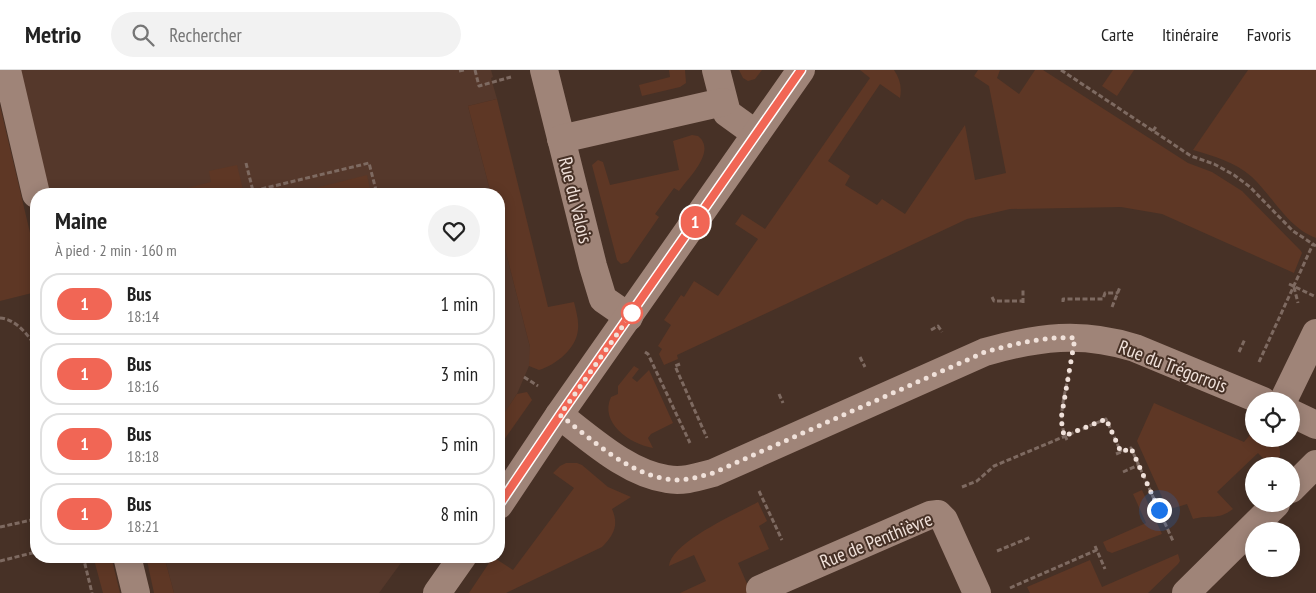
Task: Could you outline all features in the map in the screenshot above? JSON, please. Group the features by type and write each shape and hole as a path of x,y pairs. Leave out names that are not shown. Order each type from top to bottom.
{"street":[{"path":"6,70 35,188"},
{"name":"Rue du Valois","path":"544,70 603,299 629,317"},
{"path":"716,70 727,113 756,134"},
{"path":"505,496 801,70"},
{"path":"562,139 724,102"},
{"path":"1287,392 1316,333"},
{"name":"Rue du Trégorrois","path":"560,415 629,466 668,480 681,480 713,473 985,352 1014,344 1040,340 1089,338 1114,342 1135,348 1245,394"},
{"path":"1300,418 1316,425"},
{"path":"1300,480 1316,464"},
{"path":"1186,593 1268,512"},
{"name":"Rue de Penthièvre","path":"760,589 930,515 938,514 944,520 977,593"},
{"path":"129,563 136,593"},
{"path":"437,593 458,563"}],"path":[{"path":"459,71 464,70"},
{"path":"475,70 479,86 493,82"},
{"path":"1062,70 1191,156 1214,164 1234,175 1250,187 1293,230 1315,245 1256,367"},
{"path":"1153,131 1158,125"},
{"path":"246,162 252,188"},
{"path":"268,188 369,163 375,188"},
{"path":"1289,284 1316,297"},
{"path":"1116,298 1120,287"},
{"path":"992,297 994,300 1023,301 1023,288"},
{"path":"1062,307 1063,300 1103,299 1105,293 1118,293"},
{"path":"0,318 6,318 18,325 30,340"},
{"path":"929,326 932,332"},
{"path":"1067,440 1064,436 1061,419 1075,338"},
{"path":"1236,359 1245,339"},
{"path":"643,350 648,354 690,443"},
{"path":"680,364 675,366 711,445"},
{"path":"976,481 994,466 1106,419 1121,452"},
{"path":"1116,454 1131,448 1173,541"},
{"path":"1123,472 1139,465"},
{"path":"764,500 783,543"},
{"path":"0,527 30,520"},
{"path":"1095,546 1105,569"},
{"path":"1008,589 1097,550"},
{"path":"0,561 30,554"},
{"path":"85,563 92,593"}],"shaded area":[{"path":"20,70 491,70 493,77 491,78 497,99 468,106 489,188 48,188"},
{"path":"669,70 685,70 686,83 680,87 642,96 639,85 670,77"},
{"path":"739,70 762,70 755,79 748,81 743,78"},
{"path":"860,70 894,70 900,83 900,98 880,84 828,161 850,176 845,185 877,205 882,199 905,214 965,125 975,180 1006,173 989,86 974,76 978,70 1000,70 997,78 1019,94 1035,70 1043,70 1188,163 1212,172 1242,191 1301,251 1302,253 1294,273 1162,214 1121,207 1010,209 967,219 677,355 678,359 664,365 659,354 662,349 658,346 671,325 664,320 681,295 684,297 694,281 718,296 758,239 735,224 742,214 765,229 870,78"},
{"path":"1113,70 1134,70 1117,96 1102,86"},
{"path":"1248,70 1316,70 1316,238 1289,220 1260,185 1239,167 1193,150"},
{"path":"497,99 548,307 574,302 578,326 574,343 559,360 539,370 529,366 530,347 505,249 505,188 489,188 468,106"},
{"path":"0,106 30,233 30,294 0,301"},
{"path":"692,135 698,136 703,142 703,156 699,164 679,191 674,188 655,214 659,217 628,262 621,264 617,260 592,165 598,160 603,162 610,185 679,170 673,141"},
{"path":"237,165 243,188 188,188 211,182 209,171"},
{"path":"367,175 370,188 316,188"},
{"path":"505,249 531,355 529,366 517,394 505,413"},
{"path":"634,366 639,369 632,378 637,382 649,370 673,423 651,434 648,438 653,448 644,446 626,437 613,424 609,415 608,406 611,397 618,394 618,386"},
{"path":"527,392 532,400 505,438 505,412 517,394"},
{"path":"1154,403 1245,441 1245,447 1279,447 1280,452 1279,457 1262,457 1258,453 1254,457 1245,457 1245,465 1217,492 1233,509 1218,516 1193,519 1187,504 1174,508 1166,506 1137,441"},
{"path":"566,463 582,465 608,487 631,497 612,509 615,525 610,538 602,547 506,593 469,593 489,563 502,563 513,570 574,488 553,473"},
{"path":"1142,490 1162,534 1112,553 1107,551 1103,542 1146,523 1133,494"},
{"path":"758,502 767,521 759,526 769,549 738,563 751,593 680,593 706,581 694,555 669,566 681,547 707,529"},
{"path":"1178,554 1180,561 1178,564 1148,593 1030,593 1027,587 1090,560 1102,587"},
{"path":"95,563 113,563 120,593 103,593"},
{"path":"148,563 166,563 174,593 154,593"},
{"path":"166,563 401,563 379,593 174,593"}],"bus line":[{"name":"1","path":"505,496 801,70"}],"route":[{"path":"632,313 560,415 629,466 650,475 668,480 681,480 713,473 985,352 1014,344 1068,337 1075,338 1061,419 1064,436 1106,419 1121,452 1131,448 1159,510"}]}
